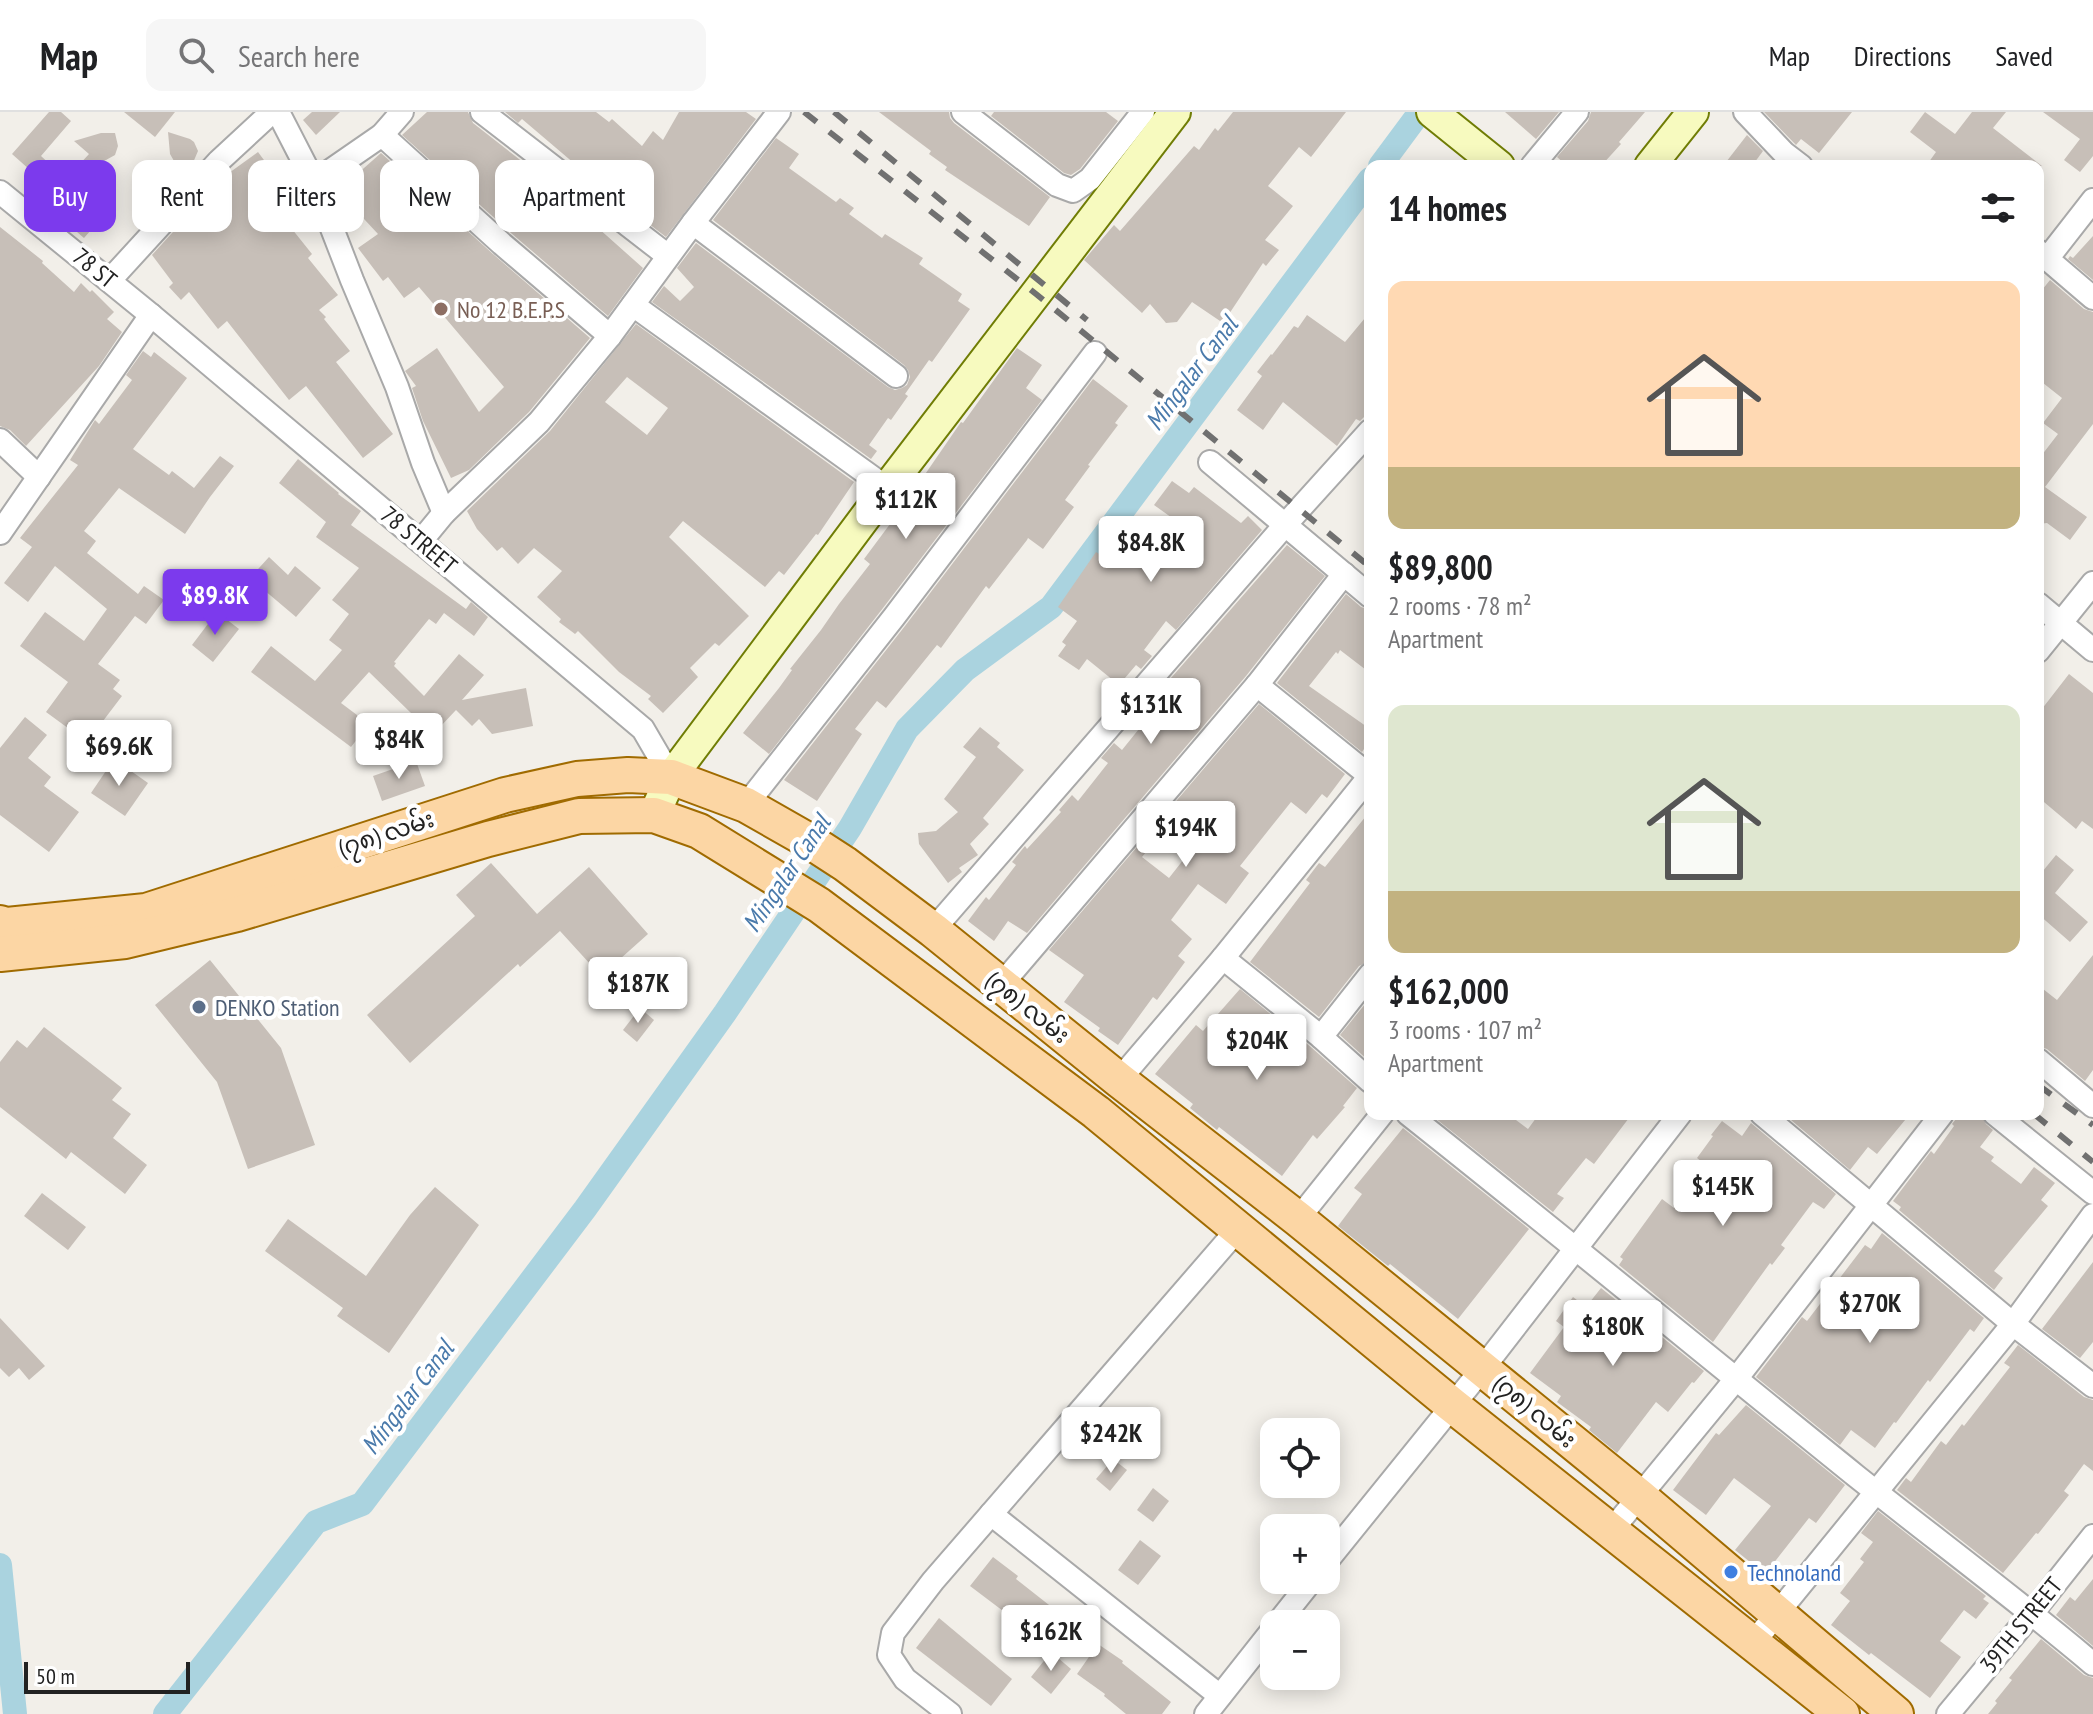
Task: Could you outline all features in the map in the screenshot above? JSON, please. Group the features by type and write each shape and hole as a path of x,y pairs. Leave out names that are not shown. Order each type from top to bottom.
{"main road":[{"name":"(၇၈) လမ်း","path":"0,923 7,925 146,911 505,795 577,779 628,775 671,777 746,805 845,864 933,930 1483,1368 1896,1714"},
{"name":"(၇၈) လမ်း","path":"0,954 125,941 237,914 488,839 579,816 654,815 699,831 819,905 1096,1112 1452,1405 1842,1714"}],"street":[{"path":"110,280 219,161 275,112 302,160"},
{"path":"346,160 382,135 402,112"},
{"path":"482,112 668,256"},
{"path":"421,541 444,513 539,422 610,336 779,112"},
{"path":"977,116 1057,185 1073,191 1090,179 1143,112"},
{"path":"654,815 671,777 887,488 1175,112"},
{"path":"1537,160 1577,112"},
{"path":"1655,160 1693,112"},
{"path":"1745,112 1793,160"},
{"path":"1436,116 1491,160"},
{"path":"382,135 502,244 610,336"},
{"name":"78 ST","path":"0,192 151,315"},
{"path":"2044,253 2093,200"},
{"path":"693,223 896,376"},
{"path":"333,232 397,387 444,513"},
{"path":"2044,257 2093,298"},
{"path":"633,305 887,488"},
{"path":"0,533 151,315"},
{"name":"78 STREET","path":"151,315 643,729 671,777"},
{"path":"746,805 1095,353"},
{"path":"933,930 1364,438"},
{"path":"0,440 39,477"},
{"path":"1210,462 1364,591"},
{"path":"1001,985 1257,685 1344,574"},
{"path":"2044,644 2093,583"},
{"path":"2044,609 2093,650"},
{"path":"1257,685 1364,771"},
{"path":"1119,1080 1223,958 1364,783"},
{"path":"1223,958 1364,1076"},
{"path":"1321,1037 1364,983"},
{"path":"2044,1065 2093,1106"},
{"path":"1298,1219 1377,1120"},
{"path":"1416,1120 2093,1664"},
{"path":"1340,1545 1483,1368 1675,1120"},
{"path":"1769,1120 2013,1324 2093,1386"},
{"path":"1611,1531 1736,1379 1937,1120"},
{"path":"2002,1120 2093,1193"},
{"path":"1753,1643 2013,1324 2093,1215"},
{"path":"950,1714 905,1679 889,1655 893,1633 933,1581 1238,1229"},
{"path":"991,1514 1213,1705 1260,1646"},
{"name":"39TH STREET","path":"1948,1714 2093,1536"},
{"path":"1289,1610 1301,1594"}],"building":[{"path":"49,112 61,112 71,121 41,156 45,160 24,160 24,165 12,154"},
{"path":"124,112 175,112 155,137"},
{"path":"312,112 340,112 316,135 303,120"},
{"path":"427,112 468,112 473,123 520,160 495,160 495,219 479,204 479,160 430,160 402,135"},
{"path":"505,112 596,112 609,122 612,119 642,146 653,131 663,140 679,112 746,112 756,119 666,237 654,228 654,160 570,160 522,119 518,123"},
{"path":"879,112 949,112 954,123 1050,197 1029,226 945,170 947,167 929,154 931,151"},
{"path":"994,112 1106,112 1118,121 1080,169 1071,175 1064,173 991,116"},
{"path":"1233,112 1346,112 1311,157 1299,147 1268,186 1293,206 1265,240 1279,250 1266,266 1263,263 1223,323 1192,302 1177,322 1166,323 1150,304 1142,313 1084,260 1114,225 1120,231 1194,146 1199,150 1215,128 1218,131"},
{"path":"1505,112 1559,112 1536,139"},
{"path":"1591,112 1645,112 1606,160 1560,160 1557,157 1588,121"},
{"path":"1764,112 1852,112 1819,153 1801,139 1796,145"},
{"path":"1925,112 1955,134 1972,112 2006,112 1993,128 2034,160 1930,160 1936,152 1910,132"},
{"path":"2043,112 2093,112 2093,156 2080,172 2064,160 2080,139"},
{"path":"168,132 190,139 198,151 194,160 173,160"},
{"path":"101,133 115,133 118,146 115,155 106,160 83,160 89,154 74,141"},
{"path":"1747,135 1763,151 1756,160 1728,160"},
{"path":"776,138 799,154 789,168 836,202 840,198 854,208 849,214 882,238 885,234 923,258 919,264 962,294 958,301 970,309 932,362 929,360 891,420 888,418 869,445 877,451 871,459 652,302 664,286 680,301 694,287 677,268 696,243 888,387 895,390 907,385 910,377 904,365 713,220"},
{"path":"258,152 264,160 248,160 248,232 294,232 312,254 308,258 338,295 319,310 350,351 336,362 393,434 363,458 306,386 289,400 227,321 218,329 189,292 181,300 169,287 173,283 152,255 173,232 232,232 232,171"},
{"path":"381,153 389,160 380,160 380,232 469,232 590,338 529,412 469,470 451,478 423,421 412,388 416,386 405,371 437,348 479,412 504,387 419,287 404,298 388,277 383,281 358,248 378,234 364,219 364,168"},
{"path":"0,227 43,261 74,292 81,283 90,292 92,290 114,312 107,319 122,332 99,366 26,446 10,430 0,426"},
{"path":"603,232 643,268 608,316 511,233"},
{"path":"2093,236 2093,280 2068,259 2070,256 2073,258"},
{"path":"2050,280 2084,309 2093,312 2093,424 2045,487 2087,517 2070,540 2044,523 2044,452 2058,434 2044,422 2062,398 2044,384 2044,288"},
{"path":"1307,315 1345,342 1364,319 1364,417 1360,421 1356,419 1337,446 1283,402 1263,430 1237,410 1262,376 1257,372 1294,326 1298,328"},
{"path":"636,324 854,482 818,535 784,575 779,571 765,587 683,521 669,537 749,616 719,646 715,643 690,668 698,677 663,713 648,699 651,696 619,672 578,631 575,634 559,622 561,619 537,597 562,571 534,548 518,564 502,547 497,551 477,529 467,511 550,431","holes":["627,377 668,408 647,435 605,402"]},
{"path":"1017,348 1042,365 1026,388 1042,400 769,754 743,733 870,564 864,559 893,520 890,518 904,500 906,502"},
{"path":"143,351 151,357 154,352 187,378 133,449 169,475 172,471 194,488 220,456 234,466 185,534 119,488 84,531 96,541 87,553 138,594 144,586 164,600 146,624 135,616 98,664 120,680 113,689 122,696 87,742 46,712 68,682 20,646 45,612 84,641 107,609 55,566 28,602 4,583 32,547 20,538 78,465 70,460 95,420 99,424 132,380 126,375"},
{"path":"1093,379 1128,406 1065,500 1074,507 1043,549 1028,538 989,589 986,586 941,648 937,645 886,708 877,701 855,729 862,734 817,801 784,780 905,626"},
{"path":"298,459 361,511 351,525 466,609 471,602 488,617 474,636 444,613 436,624 429,619 394,666 424,696 459,654 484,675 462,700 526,688 533,726 492,734 479,719 472,726 456,710 424,744 403,723 412,714 369,672 341,703 369,724 351,747 251,672 271,646 315,681 342,650 329,640 349,614 332,600 359,568 316,537 326,522 279,483"},
{"path":"1172,481 1189,493 1194,487 1241,523 1248,516 1262,530 1176,630 1166,621 1144,650 1152,656 1141,669 1136,665 1119,685 1087,659 1079,670 1058,656 1066,645 1062,642 1077,621 1058,607 1096,552 1107,559 1115,549 1123,554 1133,541 1149,552 1175,520 1154,505"},
{"path":"1287,545 1325,576 1246,676 1027,933 1008,921 994,941 968,921 1016,865 1012,862 1025,846 1027,849 1061,812 1059,810 1072,795 1078,801 1108,763 1101,758 1114,743 1122,750 1151,714 1147,710 1164,686"},
{"path":"269,557 288,575 295,566 321,588 296,617 250,578"},
{"path":"1346,594 1364,608 1364,668 1340,650 1309,686 1364,725 1362,752 1277,683"},
{"path":"217,612 239,629 213,662 192,645"},
{"path":"2069,674 2093,693 2093,829 2082,821 2076,829 2044,802 2044,706"},
{"path":"1259,704 1345,774 1327,798 1322,794 1306,814 1291,802 1240,866 1249,873 1226,904 1198,884 1171,920 1192,939 1178,956 1185,962 1157,1000 1153,997 1118,1045 1064,1002 1084,975 1049,950","holes":["1165,829 1191,850 1169,878 1142,857"]},
{"path":"25,717 47,735 28,758 51,777 44,786 79,812 49,852 0,815 0,748"},
{"path":"980,727 1000,743 997,747 1024,770 983,818 989,824 970,844 978,855 959,868 962,872 948,883 919,844 918,833 936,831 958,812 944,799 976,757 963,747"},
{"path":"114,759 148,783 125,816 91,793"},
{"path":"416,761 425,786 382,801 373,776"},
{"path":"1364,818 1364,964 1319,1017 1250,962 1310,883 1306,880 1319,863 1325,867"},
{"path":"2056,855 2074,870 2055,893 2088,922 2070,942 2044,919 2044,870"},
{"path":"491,863 537,914 589,867 648,934 601,976 560,931 520,967 518,964 410,1063 367,1015 475,916 456,895"},
{"path":"2093,955 2093,1070 2085,1081 2044,1048 2044,990 2057,1000"},
{"path":"210,960 281,1048 315,1145 248,1169 217,1082 155,1005"},
{"path":"1240,989 1357,1088 1345,1107 1317,1139 1313,1135 1282,1176 1219,1127 1217,1130 1190,1108 1193,1104 1155,1074 1196,1025 1203,1031"},
{"path":"1364,1005 1364,1057 1340,1035"},
{"path":"640,1008 654,1020 637,1042 623,1030"},
{"path":"44,1027 122,1088 112,1100 131,1114 113,1138 147,1165 125,1194 71,1152 66,1159 0,1107 0,1062 17,1040 27,1048"},
{"path":"1438,1120 1516,1120 1528,1129 1535,1120 1627,1120 1594,1164 1586,1158 1557,1194 1564,1198 1553,1212"},
{"path":"1791,1120 1905,1120 1877,1154 1868,1147 1850,1170"},
{"path":"1955,1120 1984,1120 1993,1130 1980,1147 1994,1157 1991,1161 2021,1184 2034,1167 2055,1183 2041,1200 2048,1206 1994,1271 2003,1278 1994,1290 1899,1210 1901,1207 1893,1201 1931,1151 1934,1154 1954,1126"},
{"path":"1722,1121 1742,1136 1751,1123 1836,1194 1824,1209 1813,1202 1781,1245 1785,1248 1772,1265 1770,1263 1713,1342 1619,1265 1623,1259 1620,1257 1662,1199 1674,1208 1706,1165 1697,1158"},
{"path":"1403,1128 1529,1229 1458,1319 1338,1226 1362,1194 1354,1188"},
{"path":"435,1187 479,1225 389,1353 337,1316 343,1308 265,1251 288,1219 366,1276 410,1215"},
{"path":"42,1193 86,1227 68,1250 24,1216"},
{"path":"1882,1233 1984,1318 1974,1332 1970,1329 1875,1448 1851,1430 1840,1445 1756,1377 1802,1317 1807,1321 1865,1245 1871,1249"},
{"path":"2093,1262 2093,1342 2080,1358 2042,1329"},
{"path":"1601,1288 1704,1371 1668,1412 1656,1402 1617,1453 1589,1430 1591,1427 1557,1402 1561,1396 1530,1373 1564,1327 1556,1321 1573,1297 1586,1307"},
{"path":"0,1318 45,1366 29,1380 19,1368 9,1377 0,1368"},
{"path":"2018,1345 2084,1397 2093,1400 2093,1471 2084,1464 2064,1491 2069,1495 2003,1573 1897,1490 1906,1478 1911,1482 1941,1441 1946,1445 1962,1424 1964,1426 2010,1367 2004,1363"},
{"path":"1746,1405 1845,1485 1816,1523 1809,1518 1765,1574 1735,1550 1771,1506 1734,1478 1706,1515 1673,1490 1716,1433 1719,1435"},
{"path":"1113,1459 1127,1470 1110,1491 1096,1479"},
{"path":"1153,1488 1169,1501 1153,1522 1137,1510"},
{"path":"1878,1511 1986,1596 1983,1599 1989,1603 1976,1619 1964,1610 1940,1641 1961,1657 1930,1698 1831,1625 1850,1601 1840,1593 1864,1562 1860,1559 1873,1542 1861,1533"},
{"path":"1140,1540 1161,1556 1138,1585 1118,1570"},
{"path":"993,1557 1063,1616 1043,1641 970,1586"},
{"path":"2093,1579 2093,1646 2056,1615 2070,1597 2075,1601"},
{"path":"939,1618 1012,1679 991,1706 916,1648"},
{"path":"2041,1639 2084,1675 2093,1678 2093,1714 1988,1714 2012,1680 2009,1678"},
{"path":"1098,1644 1171,1702 1162,1714 1126,1714 1077,1674"},
{"path":"1051,1652 1071,1669 1051,1694 1031,1677"}],"waterway":[{"name":"Mingalar Canal","path":"1384,160 1420,112"},
{"name":"Mingalar Canal","path":"165,1714 316,1522 362,1504 585,1209 725,1013 850,828 907,729 965,670 1051,607 1364,187"},
{"path":"0,1565 15,1714"}],"railway":[{"path":"804,112 1036,294 1364,562"},
{"path":"834,112 1087,320"},
{"path":"2044,1089 2093,1125"},
{"path":"2041,1120 2093,1162"}],"place":[{"name":"No 12 B.E.P.S","path":"441,309"},
{"name":"DENKO Station","path":"199,1007"},
{"name":"Technoland","path":"1731,1572"}]}
